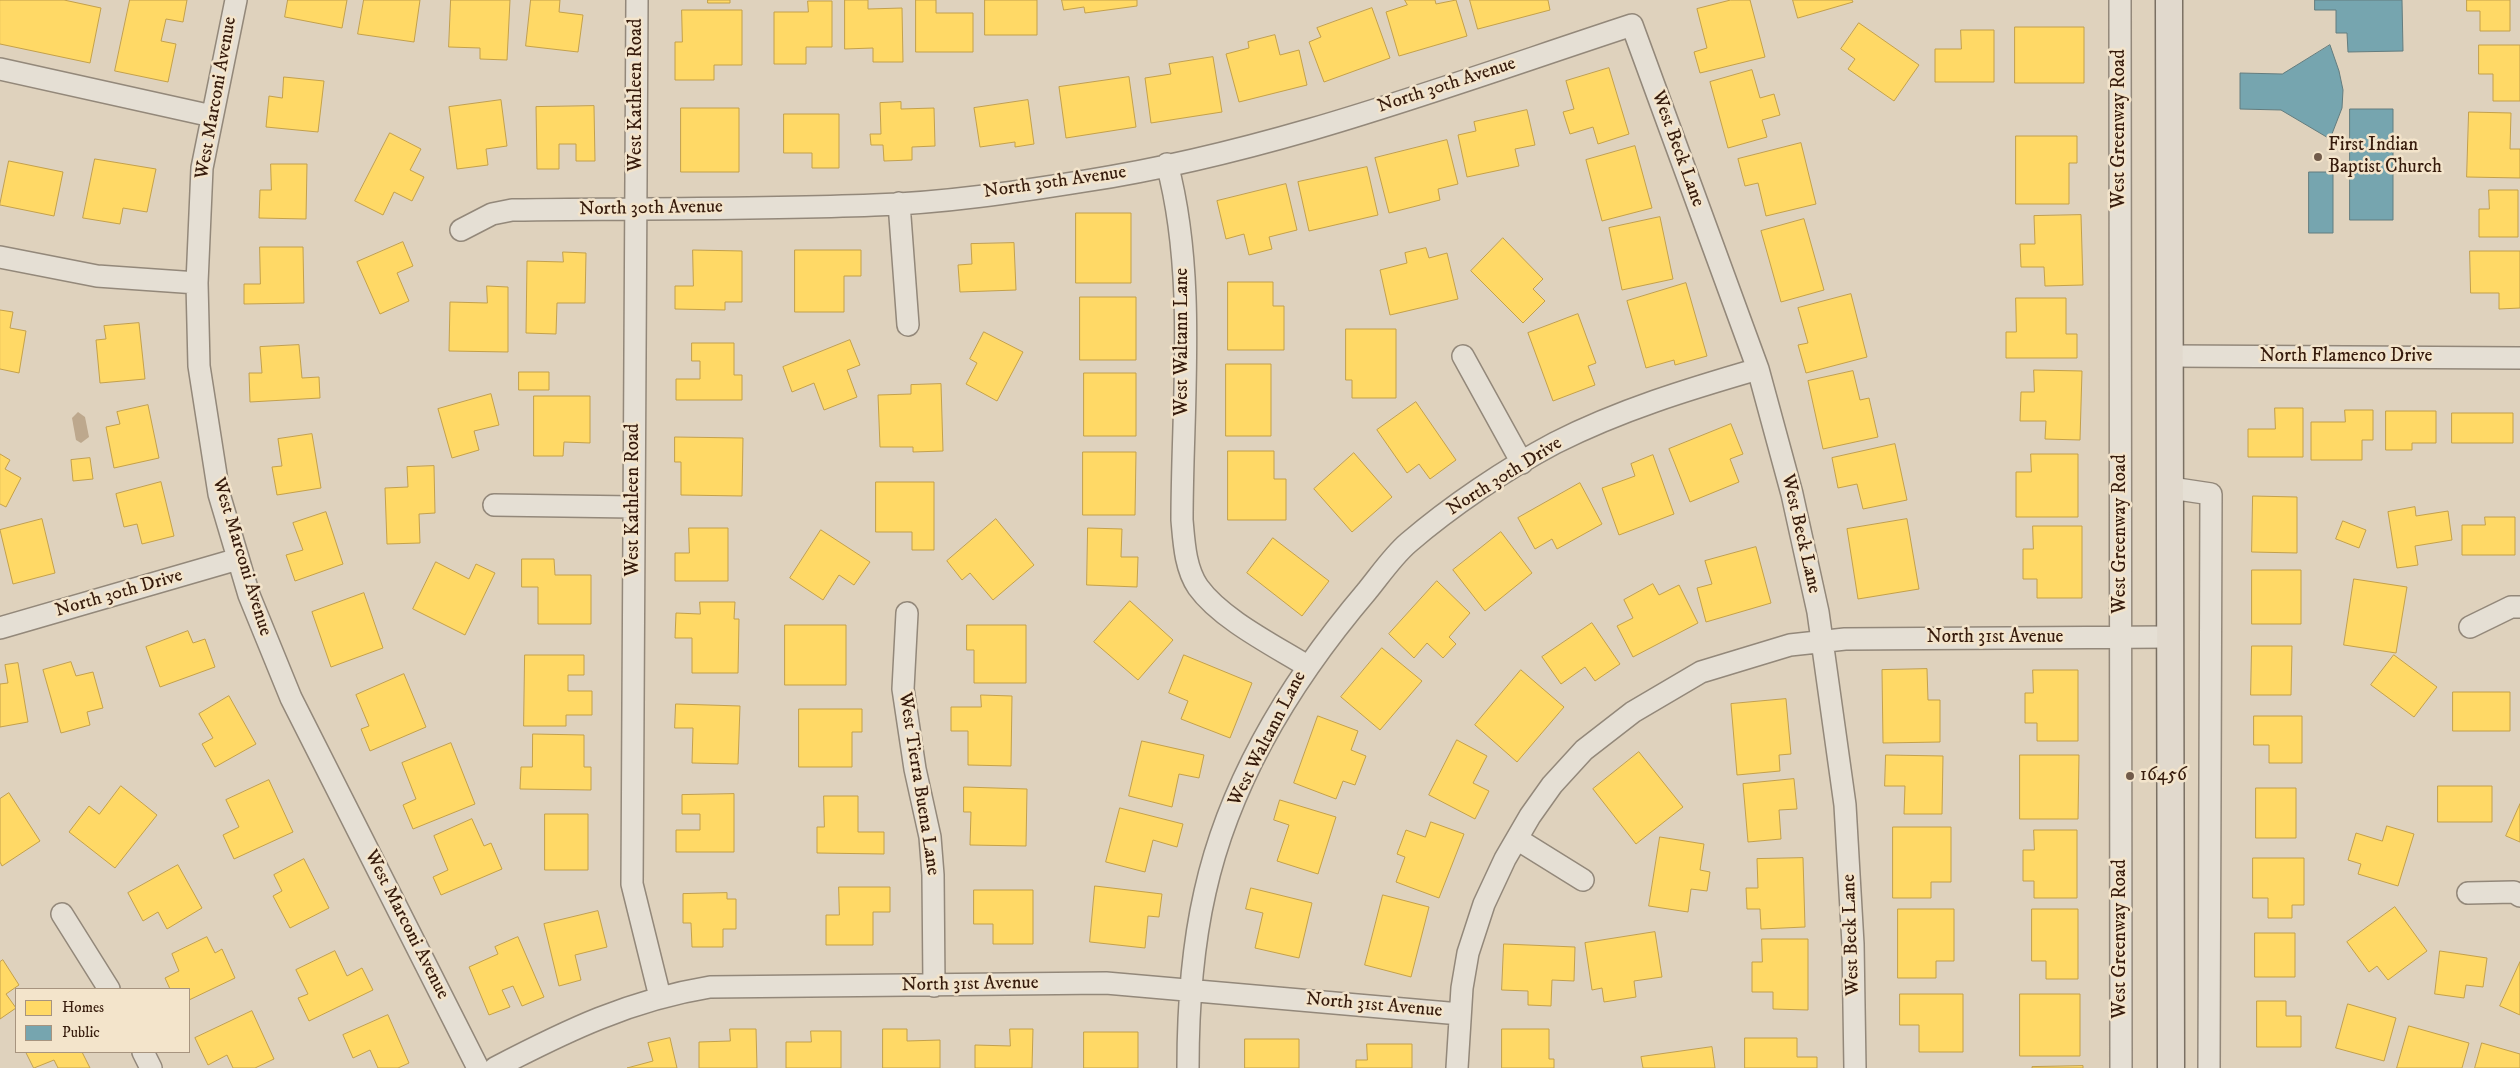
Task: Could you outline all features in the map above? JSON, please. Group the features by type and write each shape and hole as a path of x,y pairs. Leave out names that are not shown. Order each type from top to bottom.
{"main road":[{"path":"2169,0 2171,1068"}],"street":[{"name":"West Marconi Avenue","path":"236,0 202,168 196,283 199,366 219,494 238,559 269,648 291,698 478,1068"},
{"name":"West Kathleen Road","path":"637,0 632,884 660,997"},
{"name":"West Greenway Road","path":"2120,0 2121,1068"},
{"name":"North 30th Avenue","path":"461,230 492,214 512,210 899,203 1087,181 1167,164 1337,122 1632,25"},
{"name":"West Beck Lane","path":"1632,25 1758,369 1792,494 1818,612 1846,814 1853,944 1855,1068"},
{"path":"0,69 212,116"},
{"name":"West Waltann Lane","path":"1167,164 1181,247 1185,294 1182,520 1186,555 1198,586 1215,604 1242,625 1307,666 1290,690 1263,741 1239,791 1218,846 1205,892 1194,958 1188,1020 1188,1068"},
{"path":"899,203 908,325"},
{"path":"0,257 97,276 196,283"},
{"path":"1463,356 1522,463"},
{"name":"North Flamenco Drive","path":"2171,356 2520,358"},
{"name":"North 30th Drive","path":"1307,666 1342,620 1407,544 1450,511 1522,463 1554,444 1612,416 1758,369"},
{"path":"2171,488 2211,494 2209,1068"},
{"path":"494,505 633,506"},
{"name":"North 30th Drive","path":"0,628 238,559"},
{"path":"2470,627 2511,607 2520,607"},
{"name":"West Tierra Buena Lane","path":"907,613 903,689 915,769 930,836 933,875 934,986"},
{"name":"North 31st Avenue","path":"1458,1068 1460,1014 1468,953 1484,904 1517,840 1552,784 1584,750 1633,712 1702,672 1790,645 1846,639 2169,637"},
{"path":"1517,840 1583,880"},
{"path":"2468,893 2514,892 2520,896"},
{"path":"62,914 108,988"},
{"name":"North 31st Avenue","path":"495,1068 564,1032 608,1013 660,997 710,987 1106,983 1460,1014"},
{"path":"144,1053 151,1068"}],"shaded area":[{"path":"78,412 85,417 89,437 81,443 76,440 72,418"}],"building: Homes":[{"path":"0,0 64,0 101,8 90,63 0,44"},
{"path":"130,0 187,0 183,22 166,19 161,41 176,44 168,82 115,71"},
{"path":"288,0 347,0 342,28 285,17"},
{"path":"364,0 420,0 414,42 358,34"},
{"path":"451,0 510,0 507,60 480,59 480,48 449,47"},
{"path":"531,0 560,0 559,12 583,15 578,52 526,46"},
{"path":"708,0 730,0 730,3 708,3"},
{"path":"845,0 868,0 868,9 902,8 903,62 873,62 873,48 845,49"},
{"path":"916,0 936,0 936,13 973,13 973,52 916,52"},
{"path":"985,0 1037,0 1037,35 985,35"},
{"path":"1062,0 1137,0 1137,6 1085,13 1084,7 1064,10"},
{"path":"1405,0 1435,0 1436,4 1456,0 1467,36 1399,56 1386,12 1407,5"},
{"path":"1470,0 1548,0 1550,10 1478,29"},
{"path":"1731,0 1750,0 1765,57 1700,73 1694,52 1707,48 1697,9"},
{"path":"1793,0 1852,0 1853,2 1798,18"},
{"path":"2467,0 2510,0 2510,31 2480,31 2480,11 2467,11"},
{"path":"808,1 832,1 832,47 806,47 806,64 774,64 774,12 808,12"},
{"path":"1372,8 1390,58 1324,82 1309,42 1321,37 1317,28"},
{"path":"682,10 742,10 742,65 714,65 714,80 675,80 675,42 682,42"},
{"path":"1859,23 1919,65 1894,101 1848,69 1855,59 1841,49"},
{"path":"2015,27 2084,27 2084,83 2015,83"},
{"path":"1961,30 1994,30 1994,82 1935,82 1935,49 1961,49"},
{"path":"1275,35 1280,55 1299,50 1307,85 1239,102 1226,54 1249,48 1248,42"},
{"path":"2479,45 2520,45 2520,101 2493,101 2493,74 2479,74"},
{"path":"1213,57 1222,112 1151,123 1145,78 1171,74 1169,64"},
{"path":"1609,68 1629,134 1598,144 1593,127 1570,134 1563,112 1574,109 1566,81"},
{"path":"1752,70 1760,98 1774,94 1780,115 1762,120 1767,137 1728,148 1710,82"},
{"path":"284,77 324,81 318,132 266,127 269,96 282,98"},
{"path":"1129,77 1136,127 1066,138 1059,87"},
{"path":"501,100 507,146 486,149 488,165 457,169 449,107"},
{"path":"1028,100 1034,144 1015,147 1015,142 980,147 974,108"},
{"path":"901,102 901,109 934,108 935,146 912,147 912,160 884,161 883,145 871,145 870,134 881,134 880,103"},
{"path":"594,106 595,161 576,161 576,144 559,144 559,169 537,169 536,107"},
{"path":"681,108 739,108 739,172 681,172"},
{"path":"1527,110 1535,145 1515,149 1519,166 1467,177 1458,135 1476,131 1474,122"},
{"path":"2469,112 2511,113 2510,149 2520,149 2520,178 2467,177"},
{"path":"784,114 839,114 839,168 812,168 812,153 784,153"},
{"path":"390,133 421,149 410,170 424,177 412,201 394,192 383,215 355,201"},
{"path":"2016,136 2077,136 2077,163 2069,163 2069,204 2016,204"},
{"path":"1447,140 1458,184 1438,189 1440,200 1389,213 1375,158"},
{"path":"1801,143 1816,204 1766,216 1758,183 1745,186 1738,159"},
{"path":"1635,146 1652,208 1602,221 1586,160"},
{"path":"95,159 156,169 147,212 123,208 120,224 83,218"},
{"path":"9,161 63,172 54,216 0,205"},
{"path":"271,164 307,164 306,219 259,218 260,190 271,190"},
{"path":"1367,167 1378,215 1309,231 1298,182"},
{"path":"1286,184 1297,230 1269,237 1272,249 1249,255 1244,234 1226,239 1217,201"},
{"path":"2489,190 2518,190 2518,237 2479,237 2479,209 2489,209"},
{"path":"1076,213 1131,213 1131,283 1076,283"},
{"path":"2081,215 2083,285 2045,286 2044,267 2021,267 2020,244 2035,244 2034,216"},
{"path":"1660,217 1673,279 1622,290 1609,228"},
{"path":"1804,219 1824,290 1781,302 1761,231"},
{"path":"1503,238 1543,279 1533,289 1545,301 1523,323 1471,271"},
{"path":"403,242 413,266 397,273 409,301 380,314 357,262"},
{"path":"1014,243 1016,290 960,292 958,265 972,264 971,244"},
{"path":"260,247 303,247 304,303 244,304 244,284 260,284"},
{"path":"1426,248 1429,258 1447,253 1458,299 1390,315 1380,270 1407,263 1405,253"},
{"path":"693,250 742,251 742,302 725,302 725,310 675,309 675,286 693,286"},
{"path":"795,250 861,250 861,276 844,276 844,312 795,312"},
{"path":"2470,251 2520,251 2520,308 2499,309 2499,293 2471,293"},
{"path":"563,252 586,253 585,303 557,303 556,334 526,333 527,261 563,262"},
{"path":"1228,282 1273,282 1273,306 1284,306 1284,350 1228,350"},
{"path":"1686,283 1707,356 1675,365 1674,360 1646,368 1627,301"},
{"path":"487,286 508,287 508,352 449,351 450,302 487,303"},
{"path":"1851,294 1867,357 1806,373 1798,345 1808,343 1798,308"},
{"path":"1080,297 1136,297 1136,360 1080,360"},
{"path":"2016,298 2066,298 2066,334 2077,334 2077,358 2006,358 2006,332 2016,332"},
{"path":"0,310 13,312 10,328 26,331 19,373 0,369"},
{"path":"1578,314 1596,363 1588,366 1595,385 1553,401 1528,333"},
{"path":"139,323 145,379 100,383 96,340 106,339 104,326"},
{"path":"1346,329 1396,329 1396,398 1352,398 1352,380 1346,380"},
{"path":"984,332 1023,352 997,401 966,384 977,363 970,359"},
{"path":"850,340 860,365 847,370 857,397 824,410 814,383 792,392 783,367"},
{"path":"692,343 734,343 734,375 742,375 742,400 676,400 676,379 700,379 700,361 692,361"},
{"path":"299,345 302,378 319,377 320,398 250,402 249,373 262,373 260,347"},
{"path":"1226,364 1271,364 1271,436 1226,436"},
{"path":"2034,370 2082,371 2080,440 2045,439 2046,421 2020,421 2021,392 2034,392"},
{"path":"1853,371 1860,400 1869,398 1878,437 1823,449 1808,381"},
{"path":"519,372 549,372 549,390 519,390"},
{"path":"1084,373 1136,373 1136,436 1084,436"},
{"path":"941,384 943,451 913,452 913,447 880,447 878,395 911,394 911,385"},
{"path":"491,394 499,425 474,431 479,450 452,458 438,409"},
{"path":"534,396 590,396 590,443 564,442 563,456 534,456"},
{"path":"1416,402 1456,460 1430,479 1419,464 1407,473 1377,430"},
{"path":"148,405 159,458 114,468 106,427 120,424 117,412"},
{"path":"2275,408 2303,408 2303,457 2248,457 2248,429 2275,429"},
{"path":"2345,410 2373,410 2373,440 2362,440 2362,460 2311,460 2311,422 2345,422"},
{"path":"2386,411 2436,411 2436,443 2412,443 2412,450 2386,450"},
{"path":"2452,413 2513,413 2513,443 2452,443"},
{"path":"1731,424 1743,454 1730,459 1739,482 1690,502 1669,449"},
{"path":"312,434 321,488 277,495 272,467 282,466 278,439"},
{"path":"675,437 743,438 742,496 681,495 681,462 675,462"},
{"path":"1895,444 1907,500 1863,509 1857,484 1838,488 1832,458"},
{"path":"1228,451 1274,451 1274,479 1286,479 1286,520 1228,520"},
{"path":"1083,452 1136,452 1135,515 1083,515"},
{"path":"1354,453 1392,497 1352,532 1314,489"},
{"path":"0,454 10,460 5,469 21,478 6,507 0,504"},
{"path":"2031,454 2078,454 2078,517 2016,517 2016,472 2031,472"},
{"path":"1653,455 1674,514 1619,535 1602,488 1635,476 1631,464"},
{"path":"90,458 93,479 73,481 71,460"},
{"path":"434,466 435,513 419,514 420,543 387,544 385,488 408,487 407,467"},
{"path":"161,482 174,536 142,544 137,524 124,527 116,494"},
{"path":"876,482 934,482 934,550 912,550 912,532 876,532"},
{"path":"1580,483 1602,524 1557,549 1552,539 1535,549 1518,518"},
{"path":"2253,496 2297,497 2297,553 2252,552"},
{"path":"2415,507 2416,516 2448,511 2452,540 2415,546 2418,565 2397,568 2388,512"},
{"path":"326,512 343,564 295,581 286,555 303,550 293,523"},
{"path":"2485,517 2515,517 2515,555 2462,555 2462,525 2485,525"},
{"path":"42,519 55,573 13,584 0,530"},
{"path":"996,519 1034,565 993,600 970,573 962,580 947,561"},
{"path":"1907,519 1919,589 1858,599 1847,529"},
{"path":"2343,521 2366,530 2359,548 2336,539"},
{"path":"2033,526 2082,526 2082,598 2037,598 2037,579 2023,579 2023,549 2033,549"},
{"path":"689,528 728,528 728,581 675,581 675,553 689,553"},
{"path":"1088,528 1122,529 1121,557 1138,557 1137,587 1087,585"},
{"path":"821,530 870,562 854,585 839,575 823,600 790,578"},
{"path":"1501,532 1532,573 1485,611 1453,570"},
{"path":"1273,538 1329,581 1302,616 1247,573"},
{"path":"1756,547 1771,603 1706,622 1697,588 1712,584 1705,561"},
{"path":"522,559 554,559 555,575 591,575 591,624 538,624 538,587 522,587"},
{"path":"436,562 469,579 476,564 495,573 465,635 413,609"},
{"path":"2252,570 2301,570 2301,624 2252,624"},
{"path":"2354,579 2407,587 2396,653 2344,645"},
{"path":"1437,581 1470,613 1449,637 1456,644 1443,658 1427,643 1414,658 1389,634"},
{"path":"1653,584 1659,595 1679,585 1698,623 1633,657 1617,626 1633,618 1624,600"},
{"path":"364,593 383,648 331,667 312,612"},
{"path":"1130,601 1173,640 1138,680 1094,642"},
{"path":"700,602 735,602 734,619 739,619 738,673 692,673 692,638 675,638 676,613 700,614"},
{"path":"1592,623 1620,664 1595,681 1585,667 1561,684 1542,657"},
{"path":"785,625 846,625 846,685 785,685"},
{"path":"967,625 1026,625 1026,683 974,683 974,650 967,650"},
{"path":"188,631 193,643 205,639 215,667 160,687 146,647"},
{"path":"2252,646 2292,646 2291,695 2251,695"},
{"path":"1382,648 1422,681 1380,730 1341,697"},
{"path":"525,655 584,655 584,675 568,675 568,691 592,691 592,715 566,715 566,726 524,726"},
{"path":"1184,655 1252,683 1230,738 1181,719 1188,701 1169,693"},
{"path":"2394,655 2437,687 2414,717 2371,685"},
{"path":"71,662 76,676 93,672 103,708 87,712 90,725 61,733 43,670"},
{"path":"18,663 28,722 0,727 0,684 8,683 5,665"},
{"path":"1927,669 1928,700 1940,700 1940,742 1883,743 1882,670"},
{"path":"1521,670 1564,707 1517,762 1475,725"},
{"path":"2033,670 2078,670 2078,741 2037,741 2037,723 2025,723 2025,693 2033,693"},
{"path":"404,674 426,727 370,751 361,729 369,726 356,695"},
{"path":"2453,692 2510,692 2510,731 2453,731"},
{"path":"981,695 1012,696 1011,766 968,765 968,731 951,731 951,707 981,707"},
{"path":"229,696 256,744 215,767 202,744 213,738 199,714"},
{"path":"1786,699 1791,754 1779,755 1780,771 1737,775 1731,704"},
{"path":"676,704 740,706 738,764 692,763 693,728 675,728"},
{"path":"799,709 862,709 862,732 852,732 852,767 799,767"},
{"path":"1318,716 1358,731 1351,750 1366,756 1355,785 1343,781 1336,799 1294,783"},
{"path":"2254,716 2302,716 2302,763 2269,763 2269,745 2254,745"},
{"path":"533,734 584,735 584,767 591,767 591,790 520,789 521,767 532,767"},
{"path":"1457,740 1487,756 1473,783 1489,791 1475,819 1429,795"},
{"path":"1142,741 1204,755 1199,778 1179,774 1172,807 1129,796"},
{"path":"451,743 475,804 413,829 403,805 416,799 402,763"},
{"path":"1639,752 1683,807 1636,844 1593,789"},
{"path":"1886,755 1943,756 1942,814 1904,814 1905,786 1885,786"},
{"path":"2020,755 2079,755 2078,819 2020,819"},
{"path":"1794,779 1797,809 1779,810 1781,839 1748,842 1743,784"},
{"path":"269,780 293,832 234,859 223,835 239,827 226,800"},
{"path":"121,786 157,815 115,868 69,832 89,806 99,814"},
{"path":"2438,786 2492,786 2492,822 2438,822"},
{"path":"964,787 1027,789 1026,846 970,845 971,812 964,812"},
{"path":"2256,788 2296,788 2296,838 2256,838"},
{"path":"9,793 40,841 2,866 0,862 0,799"},
{"path":"734,794 734,852 676,852 676,830 700,830 700,814 682,814 682,795"},
{"path":"824,796 858,796 858,832 884,832 884,854 817,853 817,827 824,827"},
{"path":"1280,800 1336,817 1318,874 1277,861 1289,825 1274,820"},
{"path":"2520,804 2520,842 2506,836"},
{"path":"1120,808 1183,824 1177,847 1153,840 1145,872 1106,862"},
{"path":"545,814 588,814 588,870 545,870"},
{"path":"472,819 484,846 491,843 502,869 441,895 433,877 448,870 434,836"},
{"path":"1431,822 1464,834 1439,898 1396,882 1405,857 1397,854 1406,830 1425,837"},
{"path":"2387,826 2414,834 2398,886 2358,874 2361,864 2348,860 2356,833 2382,841"},
{"path":"1893,827 1951,827 1951,882 1931,882 1931,898 1893,898"},
{"path":"2034,830 2077,830 2077,898 2034,898 2034,881 2023,881 2023,850 2034,850"},
{"path":"1660,837 1704,844 1700,870 1710,872 1707,891 1691,889 1688,912 1649,906"},
{"path":"1803,858 1805,927 1761,929 1760,909 1747,909 1746,888 1758,888 1757,859"},
{"path":"2253,858 2304,858 2304,905 2292,905 2292,918 2268,918 2268,898 2253,898"},
{"path":"304,859 329,908 290,928 273,896 282,891 274,875"},
{"path":"178,865 202,908 167,929 158,912 143,921 128,893"},
{"path":"1095,886 1162,894 1159,917 1148,916 1145,948 1090,942"},
{"path":"839,887 890,887 890,912 873,912 873,945 826,945 826,915 839,915"},
{"path":"1251,888 1312,903 1299,958 1255,948 1263,913 1246,909"},
{"path":"974,890 1033,890 1033,944 993,944 993,924 974,924"},
{"path":"727,893 727,899 736,899 736,929 723,929 723,947 692,947 691,923 683,923 683,894"},
{"path":"1383,895 1429,907 1411,977 1365,965"},
{"path":"2395,907 2427,951 2388,980 2377,966 2369,972 2347,942"},
{"path":"1898,909 1954,909 1954,961 1936,961 1936,978 1898,978"},
{"path":"2032,909 2078,909 2078,979 2046,979 2046,961 2032,961"},
{"path":"598,911 607,947 575,955 581,980 559,986 544,924"},
{"path":"1655,932 1662,977 1634,981 1636,997 1604,1002 1602,988 1592,990 1585,943"},
{"path":"2255,933 2295,933 2295,977 2255,977"},
{"path":"207,937 215,953 222,949 235,978 190,1000 190,988 170,988 165,978 179,971 172,954"},
{"path":"518,937 544,997 522,1006 513,986 502,990 510,1007 489,1015 469,967 498,954 495,947"},
{"path":"1762,939 1808,939 1808,1010 1773,1009 1773,992 1752,992 1752,962 1762,962"},
{"path":"1504,944 1575,947 1574,981 1552,980 1551,1006 1528,1005 1528,991 1502,990"},
{"path":"335,951 347,976 362,968 373,990 309,1021 298,998 308,994 296,970"},
{"path":"2440,951 2487,958 2483,987 2466,985 2464,998 2435,994"},
{"path":"3,960 19,985 6,994 15,1009 0,1019 0,962"},
{"path":"2520,962 2520,1015 2500,1006"},
{"path":"1900,994 1963,994 1963,1052 1919,1052 1919,1025 1900,1025"},
{"path":"2020,994 2080,994 2080,1056 2020,1056"},
{"path":"2257,1001 2286,1001 2286,1016 2301,1016 2301,1047 2257,1047"},
{"path":"2348,1004 2396,1018 2384,1061 2336,1048"},
{"path":"252,1011 274,1059 255,1068 233,1068 227,1055 208,1065 195,1038"},
{"path":"388,1015 409,1063 398,1068 378,1068 370,1050 353,1058 343,1035"},
{"path":"2409,1026 2469,1043 2462,1068 2397,1068"},
{"path":"730,1029 756,1029 757,1068 699,1068 699,1042 730,1041"},
{"path":"883,1029 907,1029 907,1041 940,1040 940,1068 883,1068"},
{"path":"1010,1029 1033,1029 1032,1068 975,1068 975,1045 1010,1046"},
{"path":"1502,1029 1549,1029 1549,1059 1554,1059 1554,1068 1502,1068"},
{"path":"811,1031 841,1031 841,1068 786,1068 786,1042 811,1042"},
{"path":"1084,1032 1138,1032 1138,1068 1084,1068"},
{"path":"670,1038 677,1068 627,1068 653,1061 648,1043"},
{"path":"1745,1038 1797,1038 1797,1057 1817,1057 1817,1068 1745,1068"},
{"path":"1245,1039 1299,1039 1299,1068 1245,1068"},
{"path":"2482,1043 2520,1054 2520,1068 2475,1068"},
{"path":"1367,1044 1412,1044 1412,1068 1356,1068 1356,1060 1367,1060"},
{"path":"1712,1047 1715,1068 1643,1068 1641,1057"},
{"path":"26,1053 82,1053 90,1068 58,1068 54,1060 34,1068"},
{"path":"2083,1066 2083,1068 2032,1068 2032,1067"}],"building: Public":[{"path":"2315,0 2402,0 2403,51 2348,52 2347,33 2336,33 2336,10 2315,10"},
{"path":"2330,45 2343,90 2342,108 2330,139 2281,110 2240,109 2240,73 2282,74"},
{"path":"2350,109 2393,109 2393,220 2350,220"},
{"path":"2309,172 2333,172 2333,233 2309,233"}],"place":[{"name":"First Indian Baptist Church","path":"2318,157"},
{"name":"16456","path":"2130,776"}]}
